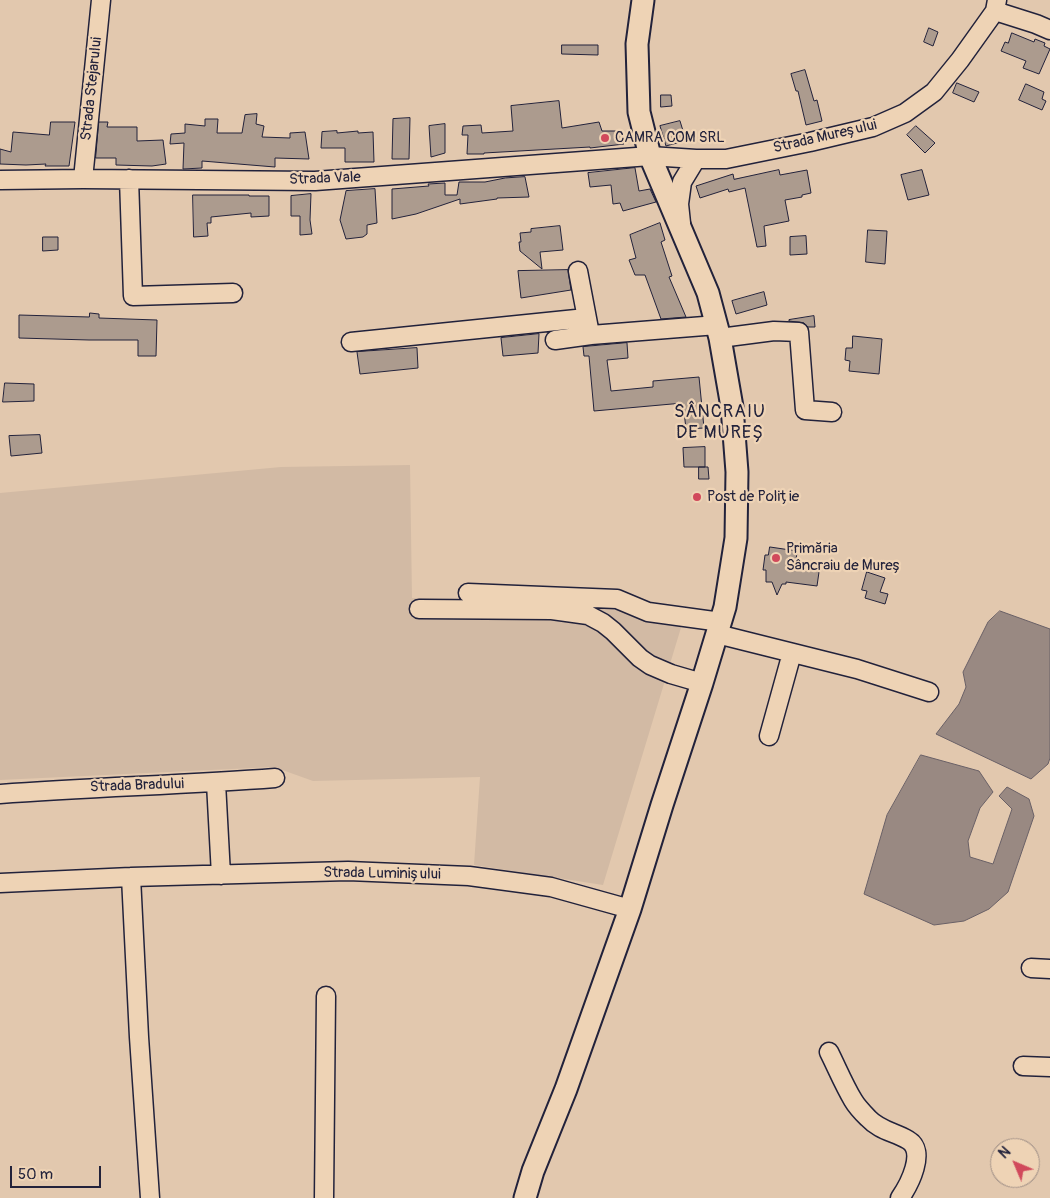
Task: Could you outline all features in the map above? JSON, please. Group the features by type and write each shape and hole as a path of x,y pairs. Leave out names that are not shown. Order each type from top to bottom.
{"main road":[{"path":"524,1198 566,1089 630,909 725,607 736,538 737,472 732,407 718,331 708,293 650,156 639,112 637,44 643,0"}],"street":[{"name":"Strada Stejarului","path":"82,179 101,0"},
{"name":"Strada Mureșului","path":"650,156 696,159 726,158 810,142 873,127 905,113 934,92 960,60 996,5 1050,30"},
{"name":"Strada Vale","path":"0,180 315,181 650,156"},
{"path":"682,230 679,204 682,182 696,159"},
{"path":"129,179 134,296 233,293"},
{"path":"578,271 588,326"},
{"path":"555,340 588,326"},
{"path":"351,342 588,326 799,332 805,410 832,412"},
{"path":"468,593 617,599 648,612 719,628 792,653 857,669 929,692"},
{"path":"419,610 552,610 588,615 613,631 640,658 650,665 702,683"},
{"path":"770,736 792,653"},
{"name":"Strada Bradului","path":"0,794 216,783 275,778"},
{"path":"216,783 221,875"},
{"name":"Strada Luminișului","path":"0,883 348,871 469,876 551,887 630,909"},
{"path":"131,877 150,1198"},
{"path":"1031,968 1050,969"},
{"path":"324,1198 326,996"},
{"path":"829,1052 854,1102 869,1120 882,1129 910,1140 916,1149 916,1165 908,1187 900,1198"},
{"path":"1023,1066 1050,1067"}],"shaded area":[{"path":"410,465 412,598 614,605 631,616 683,621 603,885 474,865 480,777 313,781 274,767 0,780 0,493 281,467"},
{"path":"1000,611 1050,629 1050,758 1048,764 1031,779 936,734 959,704 966,687 963,672 988,622"},
{"path":"921,755 979,771 993,792 980,808 968,841 970,857 993,864 1012,809 999,796 1007,787 1029,799 1034,816 1008,892 989,909 964,921 934,925 864,894 887,815"}],"building":[{"path":"929,28 938,32 933,46 924,42"},
{"path":"1012,33 1034,42 1035,39 1045,43 1044,46 1050,49 1039,74 1023,68 1026,61 1001,51 1005,42 1008,43"},
{"path":"562,45 598,45 598,55 562,54"},
{"path":"805,70 814,101 817,100 822,121 806,125 798,91 796,91 791,74"},
{"path":"957,83 979,92 974,102 953,93"},
{"path":"1026,84 1044,92 1042,99 1046,101 1042,110 1019,100"},
{"path":"661,95 671,95 672,106 661,107"},
{"path":"559,101 562,128 599,122 602,131 620,131 624,144 590,148 467,154 468,135 462,135 463,126 481,125 482,133 513,131 511,106"},
{"path":"257,114 256,124 264,126 262,137 290,138 290,133 305,132 309,159 275,158 275,167 202,161 202,168 183,169 184,143 170,144 171,134 185,133 185,124 205,126 205,119 218,119 217,133 242,133 245,115"},
{"path":"410,118 409,159 392,159 393,119"},
{"path":"680,121 684,141 666,146 660,126"},
{"path":"51,122 75,122 69,166 0,164 0,149 11,152 13,132 49,135"},
{"path":"99,122 108,122 107,127 137,127 137,141 163,140 166,164 152,166 116,165 116,158 96,158"},
{"path":"445,124 445,153 431,157 429,126"},
{"path":"916,126 935,143 925,153 907,135"},
{"path":"337,131 337,133 373,132 374,162 345,162 345,148 321,148 322,132"},
{"path":"635,168 639,191 650,189 656,202 623,211 620,203 613,204 611,185 590,187 588,173"},
{"path":"779,170 780,175 807,170 811,193 802,195 802,197 785,200 789,221 764,226 766,246 757,247 745,188 729,192 728,189 700,198 696,186 733,174 734,179"},
{"path":"922,170 929,195 908,200 901,175"},
{"path":"525,177 529,197 497,198 460,204 460,199 416,214 392,219 392,189 445,183 445,195 457,195 459,182 485,182"},
{"path":"375,189 377,223 367,225 367,234 363,237 346,239 340,220 346,191"},
{"path":"311,194 310,220 312,234 300,235 300,216 291,216 291,196"},
{"path":"193,195 269,196 269,216 251,217 251,213 211,217 211,223 207,223 208,236 194,237"},
{"path":"660,223 665,240 661,242 672,276 669,277 686,317 661,319 645,275 635,275 629,260 636,258 630,235"},
{"path":"560,226 563,250 540,252 542,269 520,251 520,233 531,232 531,229"},
{"path":"868,230 887,231 885,264 866,262"},
{"path":"806,236 807,254 790,255 790,237"},
{"path":"43,237 58,237 58,250 43,251"},
{"path":"568,270 571,290 521,298 518,271"},
{"path":"764,292 767,305 736,314 732,301"},
{"path":"90,313 99,314 99,318 157,320 156,356 138,356 138,340 19,338 19,315 89,317"},
{"path":"814,316 815,327 808,327 804,323 789,321 789,320"},
{"path":"539,334 538,353 503,356 501,338"},
{"path":"853,336 882,339 879,374 849,371 850,361 845,360 846,348 852,348"},
{"path":"627,343 628,358 607,360 611,391 653,387 653,381 699,377 704,428 686,429 683,403 594,411 589,356 584,356 583,347"},
{"path":"417,348 418,368 360,374 357,352"},
{"path":"5,383 34,384 34,401 3,402"},
{"path":"40,435 42,453 11,456 9,436"},
{"path":"705,447 705,467 684,467 683,448"},
{"path":"699,467 708,467 709,479 699,479"},
{"path":"770,547 797,551 796,561 820,565 817,586 786,582 786,584 782,584 777,595 772,582 766,582 766,570 763,570 765,555 768,555"},
{"path":"867,572 885,578 880,592 888,594 885,604 865,598 867,591 862,590"}],"place":[{"name":"CAMRA COM SRL","path":"605,138"},
{"name":"Post de Poliție","path":"697,497"},
{"name":"Primăria Sâncraiu de Mureș","path":"776,558"}],"district":[{"name":"SÂNCRAIU DE MUREȘ","path":"720,422"}]}
